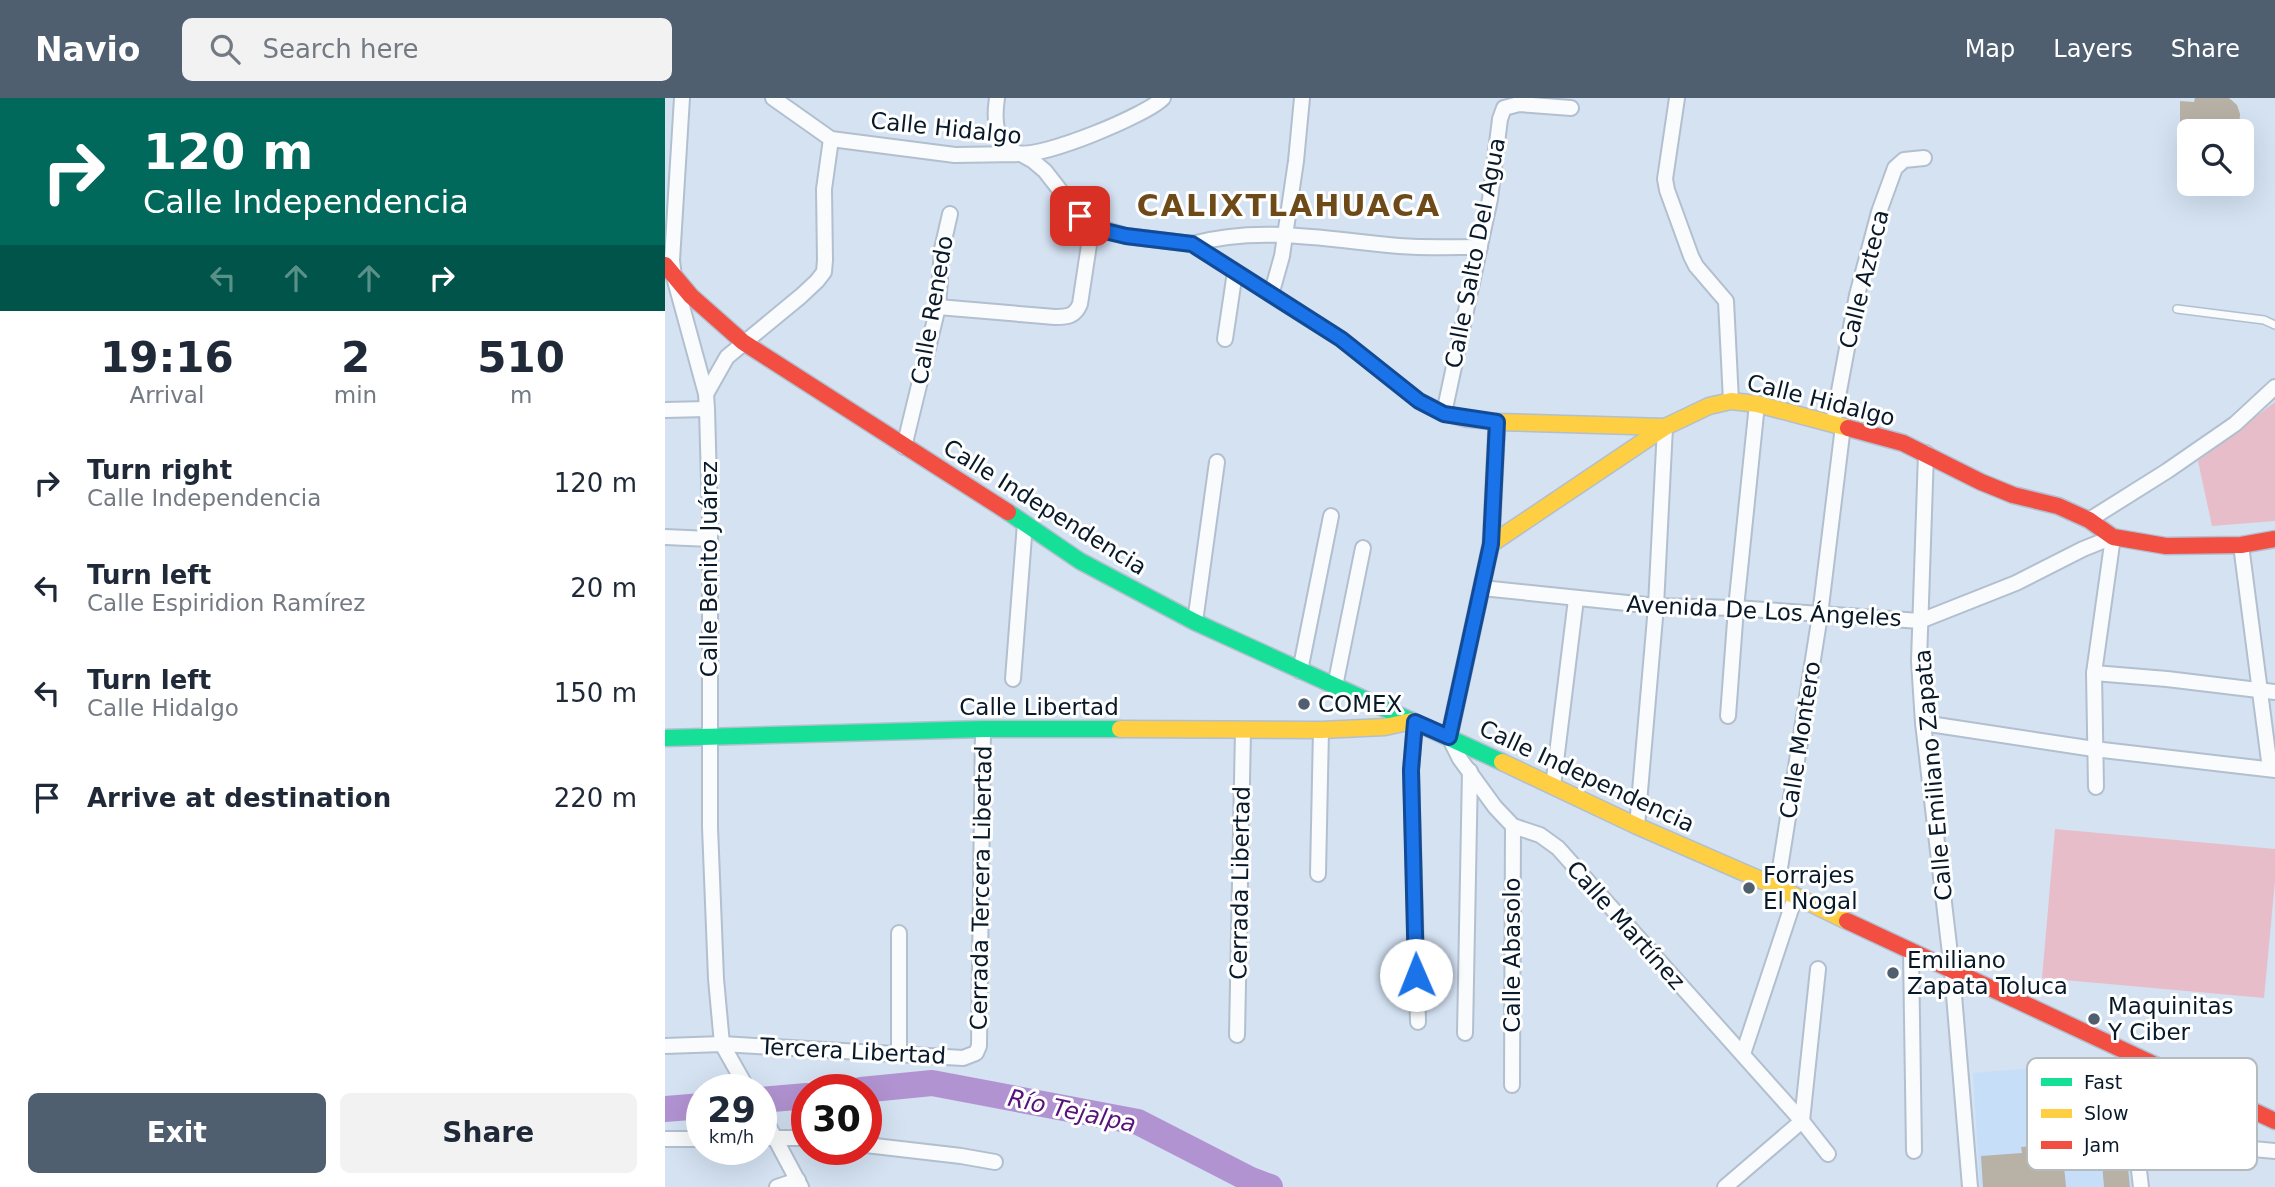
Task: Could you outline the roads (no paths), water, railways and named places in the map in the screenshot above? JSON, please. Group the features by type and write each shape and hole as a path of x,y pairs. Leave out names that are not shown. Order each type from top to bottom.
{"main road":[{"name":"Calle Independencia","path":"670,271 691,296 743,342 1080,561 1195,622 1637,826 1777,887 2140,1058"},
{"name":"Calle Hidalgo","path":"1497,422 1665,427 1709,406 1731,401 1757,404 1903,443 1981,482 2013,495 2058,506 2089,520 2113,537"},
{"path":"1449,737 1491,544 1497,422"},
{"path":"1491,544 1665,427"},
{"path":"2113,537 2166,546 2241,545 2275,539"},
{"name":"Calle Libertad","path":"665,738 983,729 1321,730 1385,727 1414,721"},
{"name":"Calle Independencia","path":"2257,1113 2275,1121"}],"street":[{"name":"Calle Benito Juárez","path":"683,98 670,271 706,402 710,539 709,736 715,965 722,1044"},
{"name":"Calle Hidalgo","path":"773,98 831,139 955,155 1021,154 1045,171 1080,216 1092,225 1126,236 1192,244 1341,339 1419,401 1444,414 1497,422"},
{"path":"997,98 997,132 1002,141 1021,154 1077,141 1153,107 1163,98"},
{"path":"1271,295 1285,235 1302,98"},
{"path":"1677,98 1667,161 1667,190 1696,266 1726,301 1731,401"},
{"name":"Calle Salto Del Agua","path":"1444,414 1490,199 1500,119 1504,108 1519,104 1571,108"},
{"path":"665,410 706,402 721,366 743,342 801,296 824,272 824,189 831,139"},
{"name":"Calle Azteca","path":"1838,424 1857,295 1879,212 1895,168 1905,160 1924,158"},
{"name":"Calle Renedo","path":"904,447 937,307 942,249 950,214"},
{"path":"937,307 1055,317 1069,317 1077,313 1092,225"},
{"path":"1192,244 1235,235 1285,235 1349,239 1398,246 1480,247"},
{"path":"1224,339 1235,272"},
{"path":"2089,520 2235,424 2275,387"},
{"path":"1728,716 1757,404"},
{"name":"Calle Montero","path":"1777,887 1820,615 1838,424"},
{"path":"1637,826 1656,606 1665,427"},
{"name":"Calle Emiliano Zapata","path":"1926,453 1919,661 1923,723 1952,971 1970,1187"},
{"path":"1195,622 1217,462"},
{"path":"1300,671 1331,516"},
{"path":"1013,679 1025,523"},
{"path":"665,537 710,539"},
{"path":"2096,787 2094,673 2113,537"},
{"name":"Avenida De Los Ángeles","path":"1482,588 1656,606 1736,608 1920,621 2016,583 2113,537"},
{"path":"1923,723 2094,748 2272,769 2241,545"},
{"path":"1335,686 1363,548"},
{"path":"1553,786 1576,599"},
{"path":"2094,673 2275,691"},
{"path":"1414,721 1411,770 1418,1022"},
{"name":"Cerrada Tercera Libertad","path":"979,1046 983,729"},
{"name":"Cerrada Libertad","path":"1237,1035 1243,730"},
{"path":"1318,874 1321,730"},
{"name":"Calle Martínez","path":"1449,737 1495,807 1513,826 1540,835 1558,848 1803,1121 1828,1154"},
{"path":"1465,1033 1469,771"},
{"name":"Calle Abasolo","path":"1512,1085 1513,826"},
{"path":"1743,1054 1795,897"},
{"path":"899,933 899,1054"},
{"path":"1911,951 1914,1151"},
{"path":"1725,1187 1803,1121 1818,969"},
{"path":"722,1044 739,1074"},
{"name":"Tercera Libertad","path":"665,1046 722,1044 963,1058 976,1054 979,1046"},
{"path":"2125,1051 2126,1058"},
{"path":"665,1139 686,1139"},
{"path":"882,1146 995,1162"},
{"path":"2257,1149 2275,1151"},
{"path":"777,1151 799,1184 777,1187"}],"lane":[{"path":"2177,309 2264,320 2275,325"}],"waterway":[{"name":"Río Tejalpa","path":"882,1088 932,1083 1138,1122 1251,1180 1270,1187"},
{"name":"Río Tejalpa","path":"777,1099 791,1097"},
{"name":"Río Tejalpa","path":"665,1109 686,1107"}],"place":[{"name":"COMEX","path":"1304,704"},
{"name":"Forrajes El Nogal","path":"1749,888"},
{"name":"Emiliano Zapata Toluca","path":"1893,973"},
{"name":"Maquinitas Y Ciber","path":"2094,1019"}],"district":[{"name":"CALIXTLAHUACA","path":"1289,206"}]}
